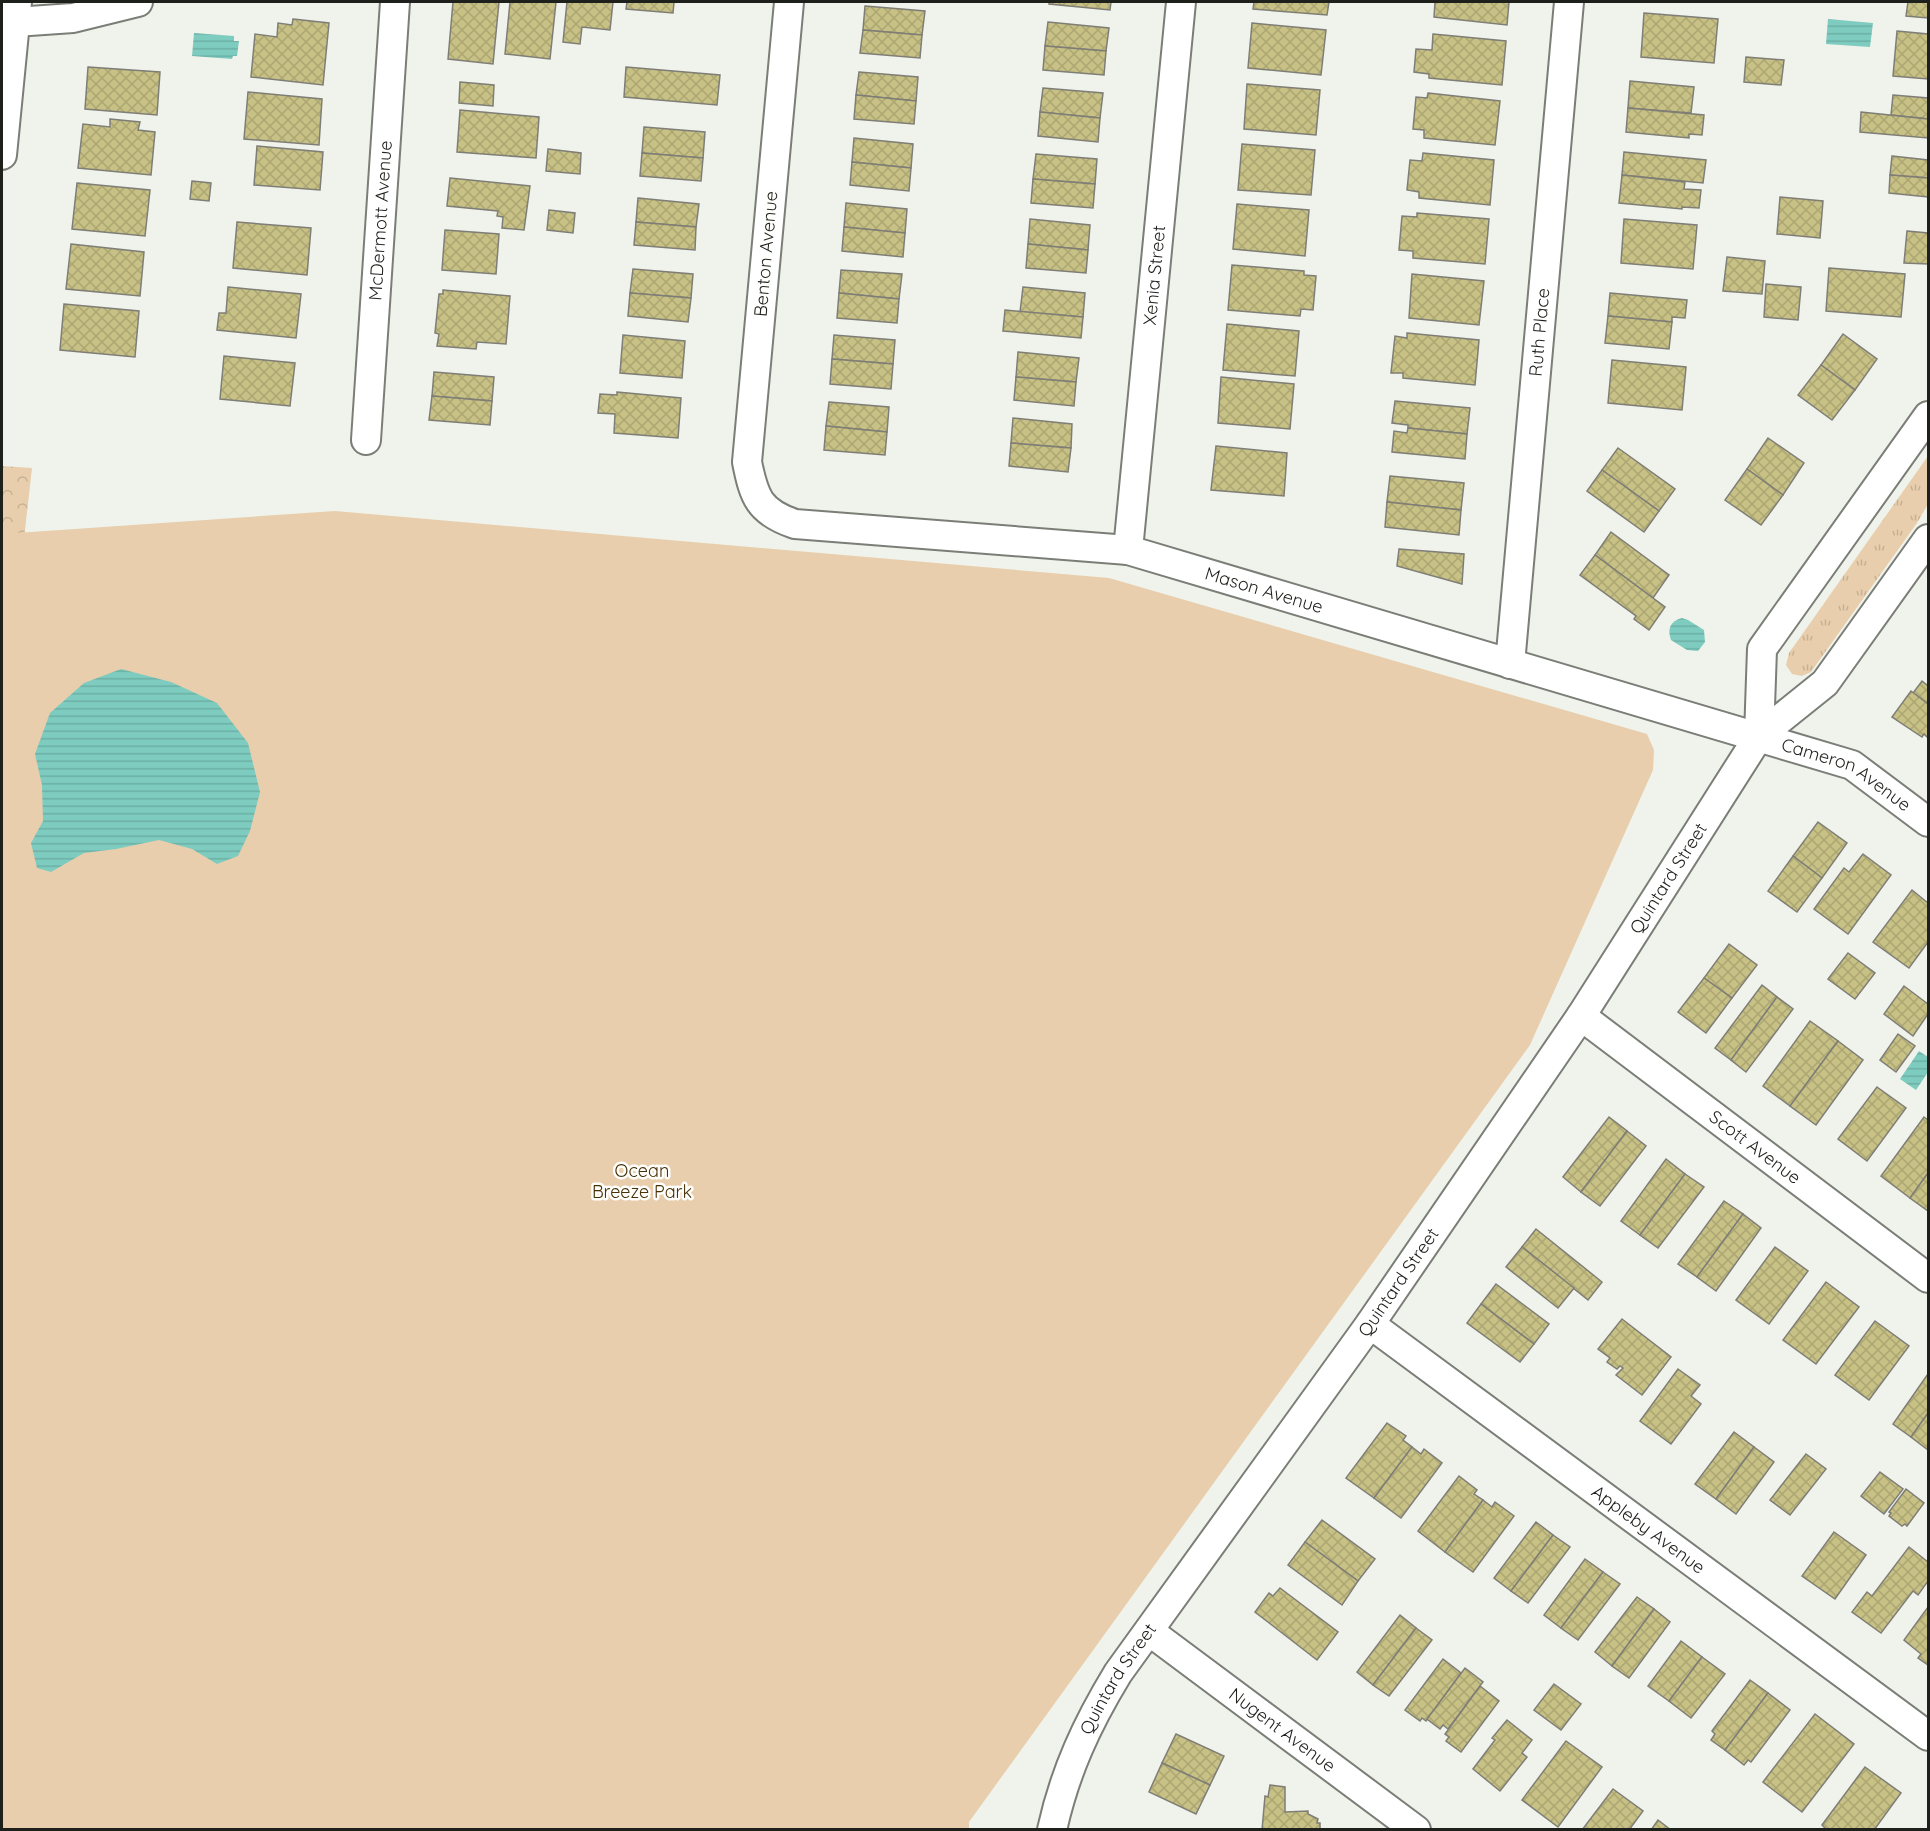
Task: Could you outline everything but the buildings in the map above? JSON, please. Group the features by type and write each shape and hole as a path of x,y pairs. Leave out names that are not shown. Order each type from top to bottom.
{"street":[{"path":"2,155 16,12 73,18 138,2"},
{"name":"McDermott Avenue","path":"366,440 395,2"},
{"name":"Benton Avenue","path":"760,504 751,484 747,462 789,2"},
{"name":"Xenia Street","path":"1128,550 1181,2"},
{"name":"Ruth Place","path":"1510,664 1569,2"},
{"name":"Quintard Street","path":"1758,736 1762,649 1929,416"},
{"name":"Mason Avenue","path":"760,504 775,517 795,524 1128,550 1758,736"},
{"name":"Quintard Street","path":"1052,1830 1068,1771 1079,1743 1118,1672 1371,1324 1581,1016 1758,736 1825,683 1929,539"},
{"name":"Cameron Avenue","path":"1758,736 1852,765 1929,822"},
{"name":"Scott Avenue","path":"1581,1016 1929,1278"},
{"name":"Appleby Avenue","path":"1371,1324 1929,1736"},
{"name":"Nugent Avenue","path":"1149,1631 1416,1830"}],"green space":[{"path":"1928,456 1928,504 1917,523 1811,672 1802,676 1792,674 1786,665 1789,653"},
{"path":"2,466 32,468 19,583 2,609"},
{"name":"Ocean Breeze Park","path":"335,511 1109,578 1647,734 1654,750 1653,770 1530,1045 969,1822 969,1829 2,1830 2,534"}],"water":[{"path":"1828,19 1873,23 1870,47 1826,44"},
{"path":"194,33 234,36 234,41 239,41 237,56 233,56 232,59 192,56"},
{"path":"1682,618 1704,630 1705,642 1698,651 1687,650 1671,640 1670,626"},
{"path":"121,669 171,682 217,703 248,743 260,792 250,831 238,856 217,864 192,849 159,840 84,853 51,872 37,868 31,843 43,821 42,785 35,754 50,713 84,683"},
{"path":"1919,1051 1928,1057 1928,1072 1916,1090 1900,1079"}]}
